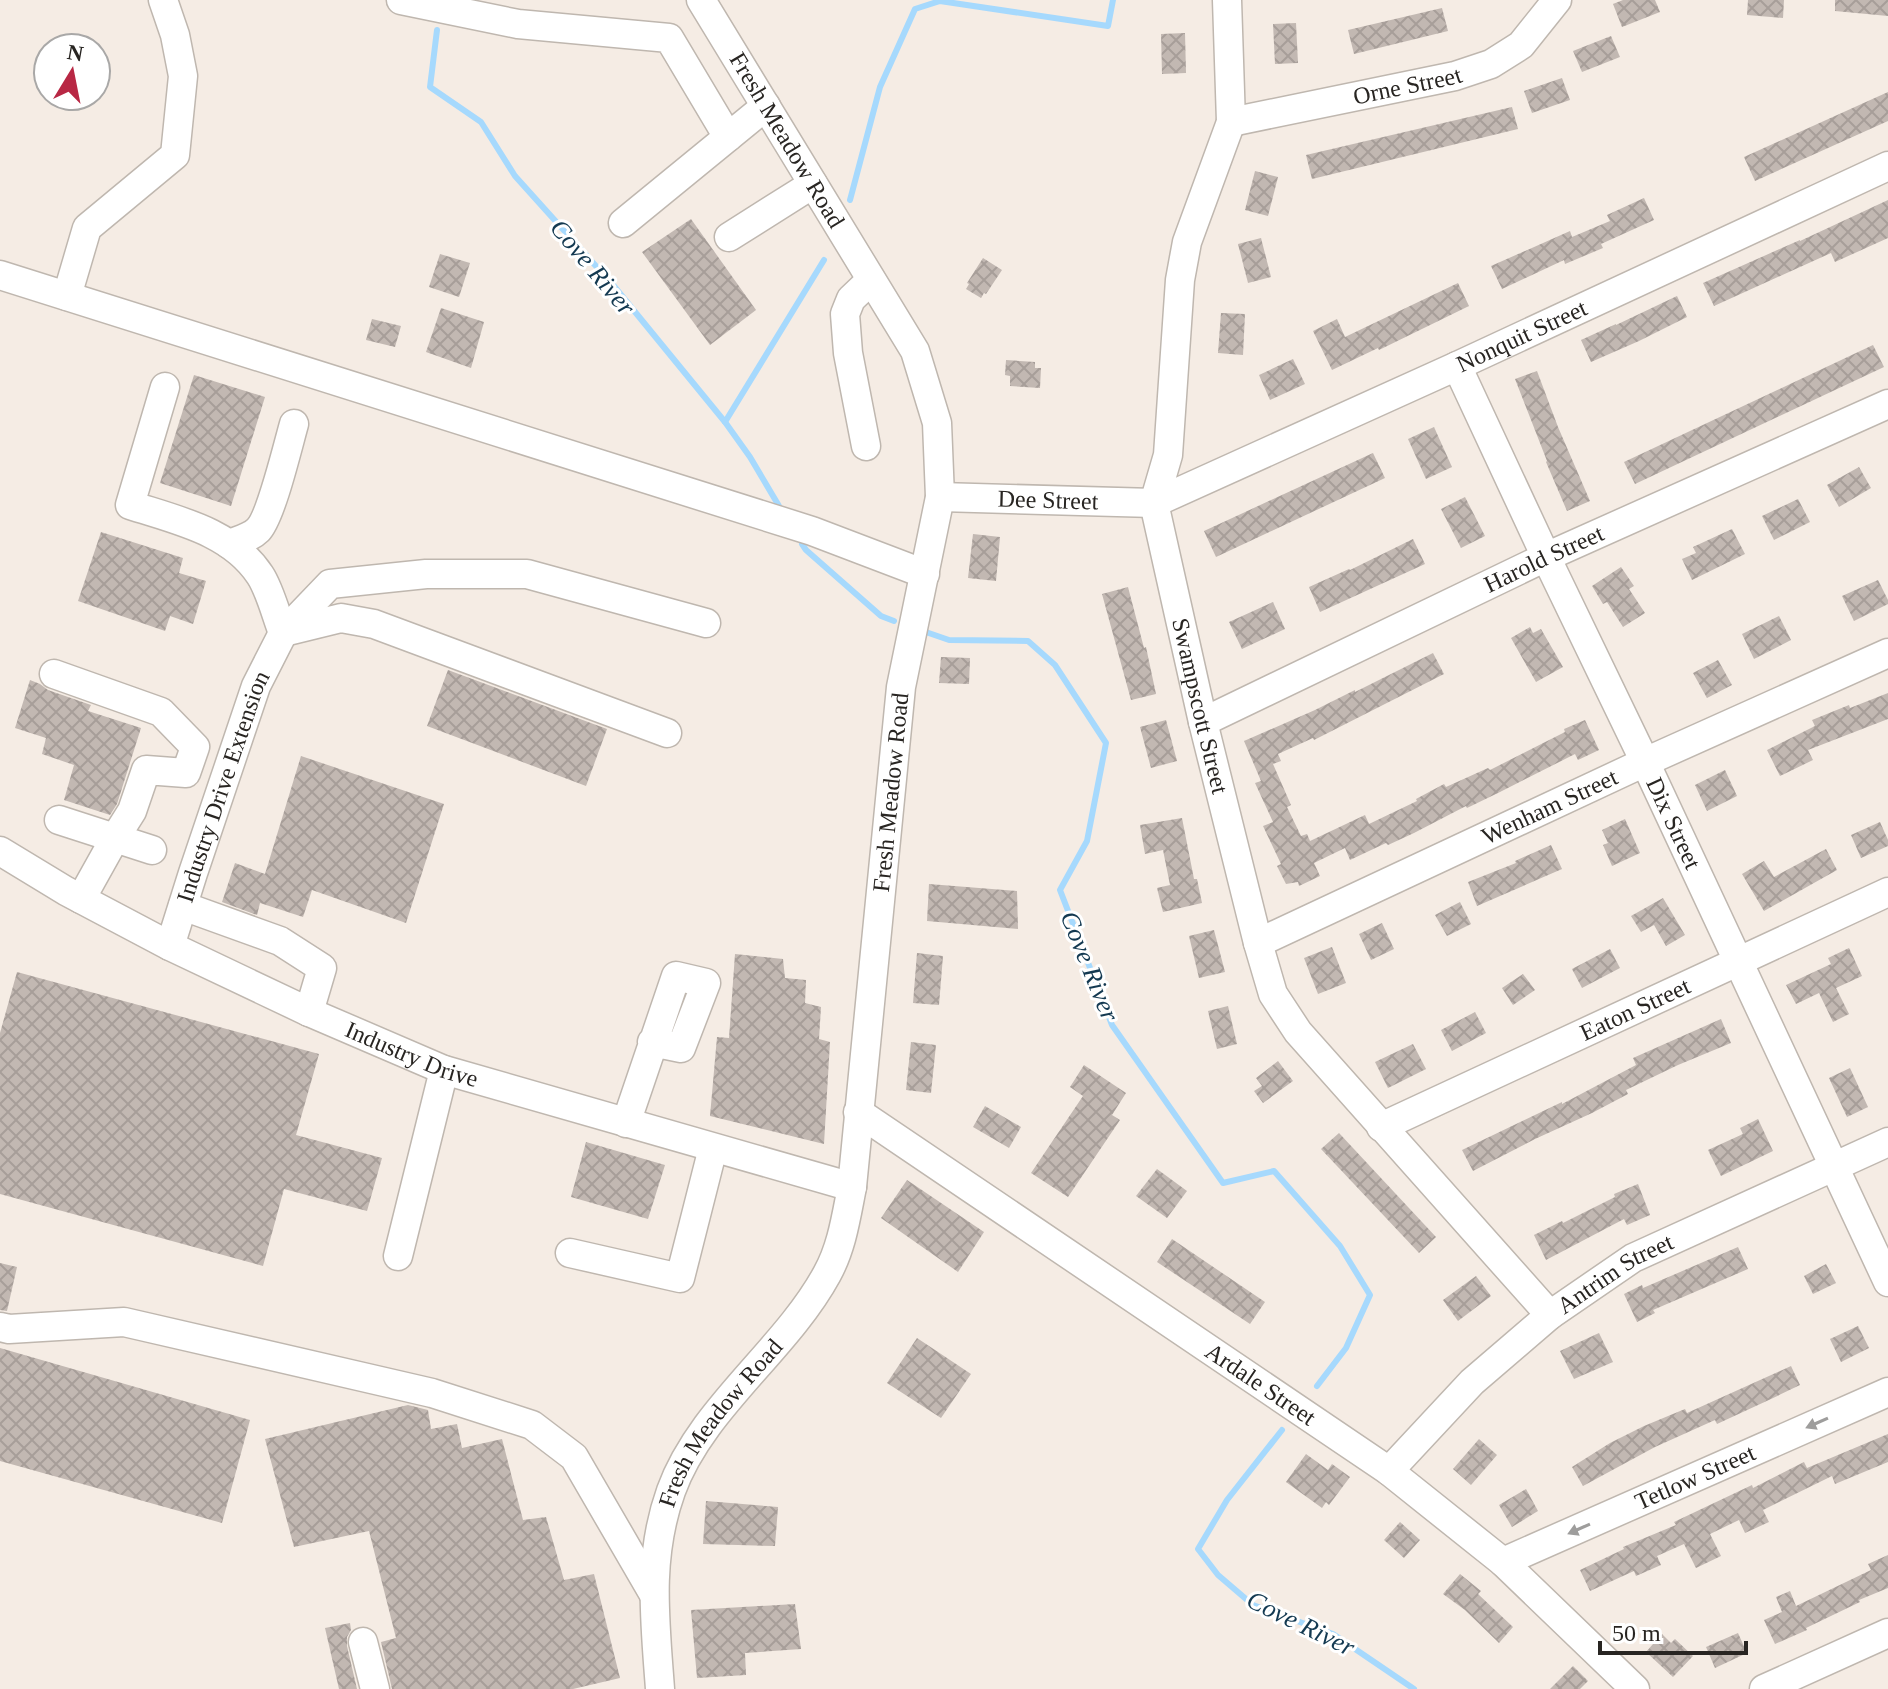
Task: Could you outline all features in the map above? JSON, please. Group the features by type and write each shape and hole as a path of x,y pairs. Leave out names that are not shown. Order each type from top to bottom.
{"street":[{"path":"67,296 87,228 175,155 183,76 175,35 163,0"},
{"path":"401,0 518,24 669,38 728,137"},
{"name":"Fresh Meadow Road","path":"660,1689 654,1567 671,1490 692,1447 809,1304 841,1242 852,1187 901,687 940,497 937,423 915,351 701,0"},
{"name":"Swampscott Street","path":"1227,0 1231,122 1187,242 1180,280 1168,455 1154,503 1203,722 1273,994 1298,1032 1550,1315"},
{"name":"Orne Street","path":"1231,122 1455,76 1491,64 1521,45 1557,0"},
{"path":"623,223 766,106"},
{"name":"Nonquit Street","path":"1154,503 1888,166"},
{"path":"729,237 813,184"},
{"path":"0,275 812,531 925,574"},
{"path":"866,446 848,353 845,314 851,299 871,280"},
{"name":"Dix Street","path":"1457,366 1888,1282"},
{"path":"165,387 130,505 204,530 243,554 261,576 283,633 341,618 374,624 667,733"},
{"name":"Harold Street","path":"1203,722 1546,557 1888,404"},
{"path":"229,544 259,530 268,512 294,424"},
{"name":"Dee Street","path":"940,497 1154,503"},
{"name":"Industry Drive Extension","path":"170,946 256,686 283,633 330,584 426,574 527,574 706,623"},
{"name":"Wenham Street","path":"1258,943 1645,762 1888,653"},
{"path":"54,674 161,712 195,747 186,773 146,770 132,811 81,899"},
{"path":"192,756 228,768"},
{"path":"59,820 152,850"},
{"name":"Industry Drive","path":"0,852 170,946 309,1012 444,1070 852,1187"},
{"name":"Eaton Street","path":"1381,1127 1888,892"},
{"path":"183,906 280,941 322,968 309,1012"},
{"path":"626,1123 652,1042"},
{"path":"398,1256 444,1070"},
{"name":"Ardale Street","path":"858,1112 1389,1471 1503,1562 1635,1689"},
{"name":"Antrim Street","path":"1389,1471 1472,1382 1550,1315 1633,1258 1888,1142"},
{"path":"570,1253 680,1278 713,1148"},
{"path":"0,1327 124,1322 432,1393 532,1425 574,1457 653,1594"},
{"name":"Tetlow Street","path":"1503,1562 1888,1392"},
{"path":"1764,1689 1888,1633"},
{"path":"363,1642 375,1689"}],"building":[{"path":"1623,0 1655,0 1660,12 1622,27 1613,4"},
{"path":"1748,0 1784,0 1783,18 1747,15"},
{"path":"1835,0 1888,0 1888,16 1835,11"},
{"path":"1442,8 1448,31 1354,54 1348,30"},
{"path":"1296,23 1298,63 1275,64 1273,24"},
{"path":"1185,33 1186,73 1162,74 1161,34"},
{"path":"1611,36 1620,57 1582,72 1573,51"},
{"path":"1562,78 1570,100 1532,113 1524,91"},
{"path":"1888,92 1888,121 1755,181 1744,157"},
{"path":"1512,107 1518,129 1312,179 1306,155"},
{"path":"1255,171 1278,177 1268,216 1245,210"},
{"path":"1644,198 1654,220 1601,244 1603,248 1565,264 1564,260 1502,289 1491,266 1570,231 1572,237 1610,221 1607,215"},
{"path":"1888,200 1888,238 1835,262 1831,253 1714,306 1703,283"},
{"path":"691,219 756,310 710,345 642,252"},
{"path":"1261,238 1271,277 1248,283 1238,244"},
{"path":"440,254 470,263 459,297 429,287"},
{"path":"983,258 1002,270 981,298 966,289"},
{"path":"1458,283 1469,306 1332,370 1313,331 1337,319 1345,337"},
{"path":"1677,296 1687,317 1591,362 1581,340"},
{"path":"441,308 484,322 471,368 426,352"},
{"path":"1221,313 1245,314 1243,355 1218,353"},
{"path":"372,319 401,326 395,347 366,340"},
{"path":"1873,345 1884,367 1635,484 1624,462"},
{"path":"1293,359 1305,384 1270,400 1259,375"},
{"path":"1006,360 1035,362 1035,368 1041,368 1040,388 1010,386 1010,376 1005,375"},
{"path":"1537,371 1590,501 1567,511 1515,379"},
{"path":"194,375 265,397 231,506 160,483"},
{"path":"1434,427 1452,467 1426,479 1408,439"},
{"path":"1373,453 1385,478 1216,557 1204,531"},
{"path":"1859,467 1871,488 1839,507 1827,485"},
{"path":"1465,497 1485,536 1461,548 1441,509"},
{"path":"1798,499 1810,522 1774,540 1762,516"},
{"path":"1732,529 1745,554 1692,580 1682,559 1696,553 1693,547"},
{"path":"101,532 183,558 179,573 206,581 193,624 170,616 165,631 78,601"},
{"path":"973,534 1000,537 996,581 968,578"},
{"path":"1413,539 1425,564 1320,612 1309,587"},
{"path":"1621,567 1634,586 1629,589 1645,613 1623,627 1592,586"},
{"path":"1878,580 1888,604 1854,621 1842,596"},
{"path":"1128,587 1156,694 1131,700 1102,594"},
{"path":"1273,602 1285,629 1242,649 1229,622"},
{"path":"1779,616 1791,640 1754,659 1742,634"},
{"path":"1530,627 1533,633 1541,629 1563,667 1536,682 1511,638"},
{"path":"1433,653 1444,674 1314,740 1278,754 1281,761 1273,764 1291,805 1287,807 1301,836 1307,834 1310,841 1365,815 1369,824 1444,784 1446,787 1488,768 1490,770 1585,720 1599,750 1578,760 1575,754 1414,833 1350,860 1345,848 1314,863 1320,876 1299,886 1298,882 1286,884 1277,866 1281,864 1263,826 1273,822 1255,783 1261,781 1244,741 1355,692"},
{"path":"941,657 970,658 969,684 939,683"},
{"path":"1718,660 1732,685 1707,698 1693,673"},
{"path":"448,670 607,729 586,786 427,726"},
{"path":"30,680 48,690 91,705 88,711 141,728 117,804 110,815 64,800 74,765 42,754 46,738 15,728"},
{"path":"1888,693 1888,719 1808,750 1813,760 1780,776 1767,750 1815,726 1812,720"},
{"path":"1166,720 1177,761 1151,768 1140,727"},
{"path":"301,756 444,804 406,923 312,890 303,917 260,903 257,915 222,902 235,863 265,874"},
{"path":"1725,770 1737,796 1707,811 1695,785"},
{"path":"1182,818 1202,903 1163,912 1157,888 1170,885 1163,850 1145,854 1140,825"},
{"path":"1625,819 1640,853 1612,866 1603,845 1608,843 1602,830"},
{"path":"1880,822 1888,846 1861,858 1851,835"},
{"path":"1551,845 1562,869 1477,906 1468,882"},
{"path":"1826,849 1837,870 1764,911 1742,874 1764,861 1774,877"},
{"path":"929,884 1017,891 1018,929 927,921"},
{"path":"1663,898 1685,935 1666,946 1654,925 1641,932 1631,916"},
{"path":"1460,902 1471,924 1447,936 1435,915"},
{"path":"1382,923 1394,949 1371,960 1359,934"},
{"path":"1214,930 1225,972 1199,978 1189,936"},
{"path":"1332,947 1346,983 1318,994 1304,958"},
{"path":"1849,948 1862,976 1836,988 1849,1014 1833,1022 1819,993 1796,1004 1786,985 1831,964 1828,958"},
{"path":"1610,949 1620,968 1582,988 1572,969"},
{"path":"917,953 943,956 939,1005 913,1003"},
{"path":"735,954 783,959 785,978 806,980 805,1003 821,1007 819,1039 830,1042 824,1144 710,1116 717,1037 729,1038"},
{"path":"17,972 319,1054 296,1135 382,1158 367,1211 284,1189 263,1266 0,1194 0,1033"},
{"path":"1523,974 1535,990 1513,1005 1502,988"},
{"path":"1228,1006 1237,1044 1217,1049 1208,1011"},
{"path":"1475,1012 1486,1033 1452,1051 1441,1030"},
{"path":"1721,1019 1731,1043 1626,1090 1628,1094 1473,1171 1462,1150 1562,1104 1636,1065 1633,1058"},
{"path":"911,1042 936,1045 931,1093 906,1090"},
{"path":"1413,1044 1426,1069 1388,1088 1375,1062"},
{"path":"1278,1061 1293,1081 1263,1103 1254,1091 1262,1086 1256,1078"},
{"path":"1084,1065 1126,1093 1112,1115 1120,1120 1068,1197 1031,1173 1083,1096 1070,1087"},
{"path":"1850,1068 1868,1107 1847,1117 1829,1078"},
{"path":"985,1106 1021,1127 1009,1148 973,1127"},
{"path":"1758,1119 1773,1151 1721,1176 1708,1150 1743,1134 1740,1128"},
{"path":"1339,1133 1436,1237 1419,1253 1321,1149"},
{"path":"586,1142 665,1165 648,1219 571,1197"},
{"path":"1157,1169 1187,1191 1167,1218 1136,1196"},
{"path":"907,1180 984,1232 958,1272 881,1218"},
{"path":"1638,1184 1650,1215 1627,1225 1624,1219 1546,1260 1534,1235"},
{"path":"1172,1239 1265,1302 1250,1324 1157,1262"},
{"path":"1738,1247 1748,1269 1653,1310 1655,1313 1637,1322 1624,1294"},
{"path":"0,1263 17,1267 7,1311 0,1310"},
{"path":"1826,1264 1836,1283 1813,1294 1804,1276"},
{"path":"1476,1276 1491,1296 1458,1321 1443,1300"},
{"path":"1858,1326 1869,1348 1841,1362 1830,1339"},
{"path":"1599,1333 1613,1362 1574,1379 1560,1351"},
{"path":"917,1338 971,1374 941,1418 887,1383"},
{"path":"0,1348 250,1420 222,1523 0,1461"},
{"path":"1791,1366 1800,1385 1717,1424 1715,1420 1655,1447 1583,1486 1572,1467 1644,1426 1685,1409 1687,1413"},
{"path":"408,1405 428,1410 431,1429 457,1424 462,1448 502,1439 523,1520 546,1517 564,1580 594,1574 620,1678 573,1689 392,1689 381,1642 396,1638 369,1531 294,1547 265,1439"},
{"path":"1888,1434 1888,1462 1835,1484 1832,1476 1763,1510 1769,1522 1745,1533 1739,1520 1710,1534 1721,1556 1696,1568 1684,1544 1657,1556 1661,1565 1636,1576 1634,1571 1590,1591 1580,1570 1623,1547 1676,1525 1674,1522 1804,1462 1807,1468"},
{"path":"1479,1439 1497,1455 1471,1485 1453,1469"},
{"path":"1306,1454 1328,1470 1332,1464 1350,1477 1329,1505 1326,1502 1322,1508 1286,1482"},
{"path":"1526,1489 1538,1511 1512,1527 1499,1505"},
{"path":"706,1501 778,1507 775,1546 703,1544"},
{"path":"1400,1522 1420,1540 1404,1558 1384,1540"},
{"path":"1888,1555 1888,1588 1775,1644 1764,1620 1782,1612 1776,1597 1790,1591 1796,1606 1871,1570 1868,1564"},
{"path":"1460,1574 1481,1591 1478,1594 1513,1627 1499,1643 1465,1610 1443,1594"},
{"path":"795,1604 801,1649 745,1653 746,1675 697,1678 691,1610"},
{"path":"350,1623 347,1646 357,1689 339,1689 325,1628"},
{"path":"1738,1633 1747,1653 1715,1668 1706,1647"},
{"path":"1662,1634 1671,1643 1675,1639 1693,1656 1673,1677 1646,1652"},
{"path":"1573,1666 1588,1681 1580,1689 1550,1689"}],"waterway":[{"path":"850,200 880,87 915,9 940,1 1108,26 1113,0"},
{"name":"Cove River","path":"437,30 430,87 481,122 515,176 613,285 725,422 779,506"},
{"path":"725,422 824,260"},
{"name":"Cove River","path":"802,544 881,616 894,621"},
{"name":"Cove River","path":"920,630 949,640 1028,641 1055,665 1106,743 1087,841 1060,890 1112,1025 1223,1183 1274,1171 1340,1246 1370,1295 1346,1348 1317,1386"},
{"name":"Cove River","path":"1282,1430 1227,1500 1198,1549 1218,1575 1253,1605 1333,1634 1414,1689"}]}
